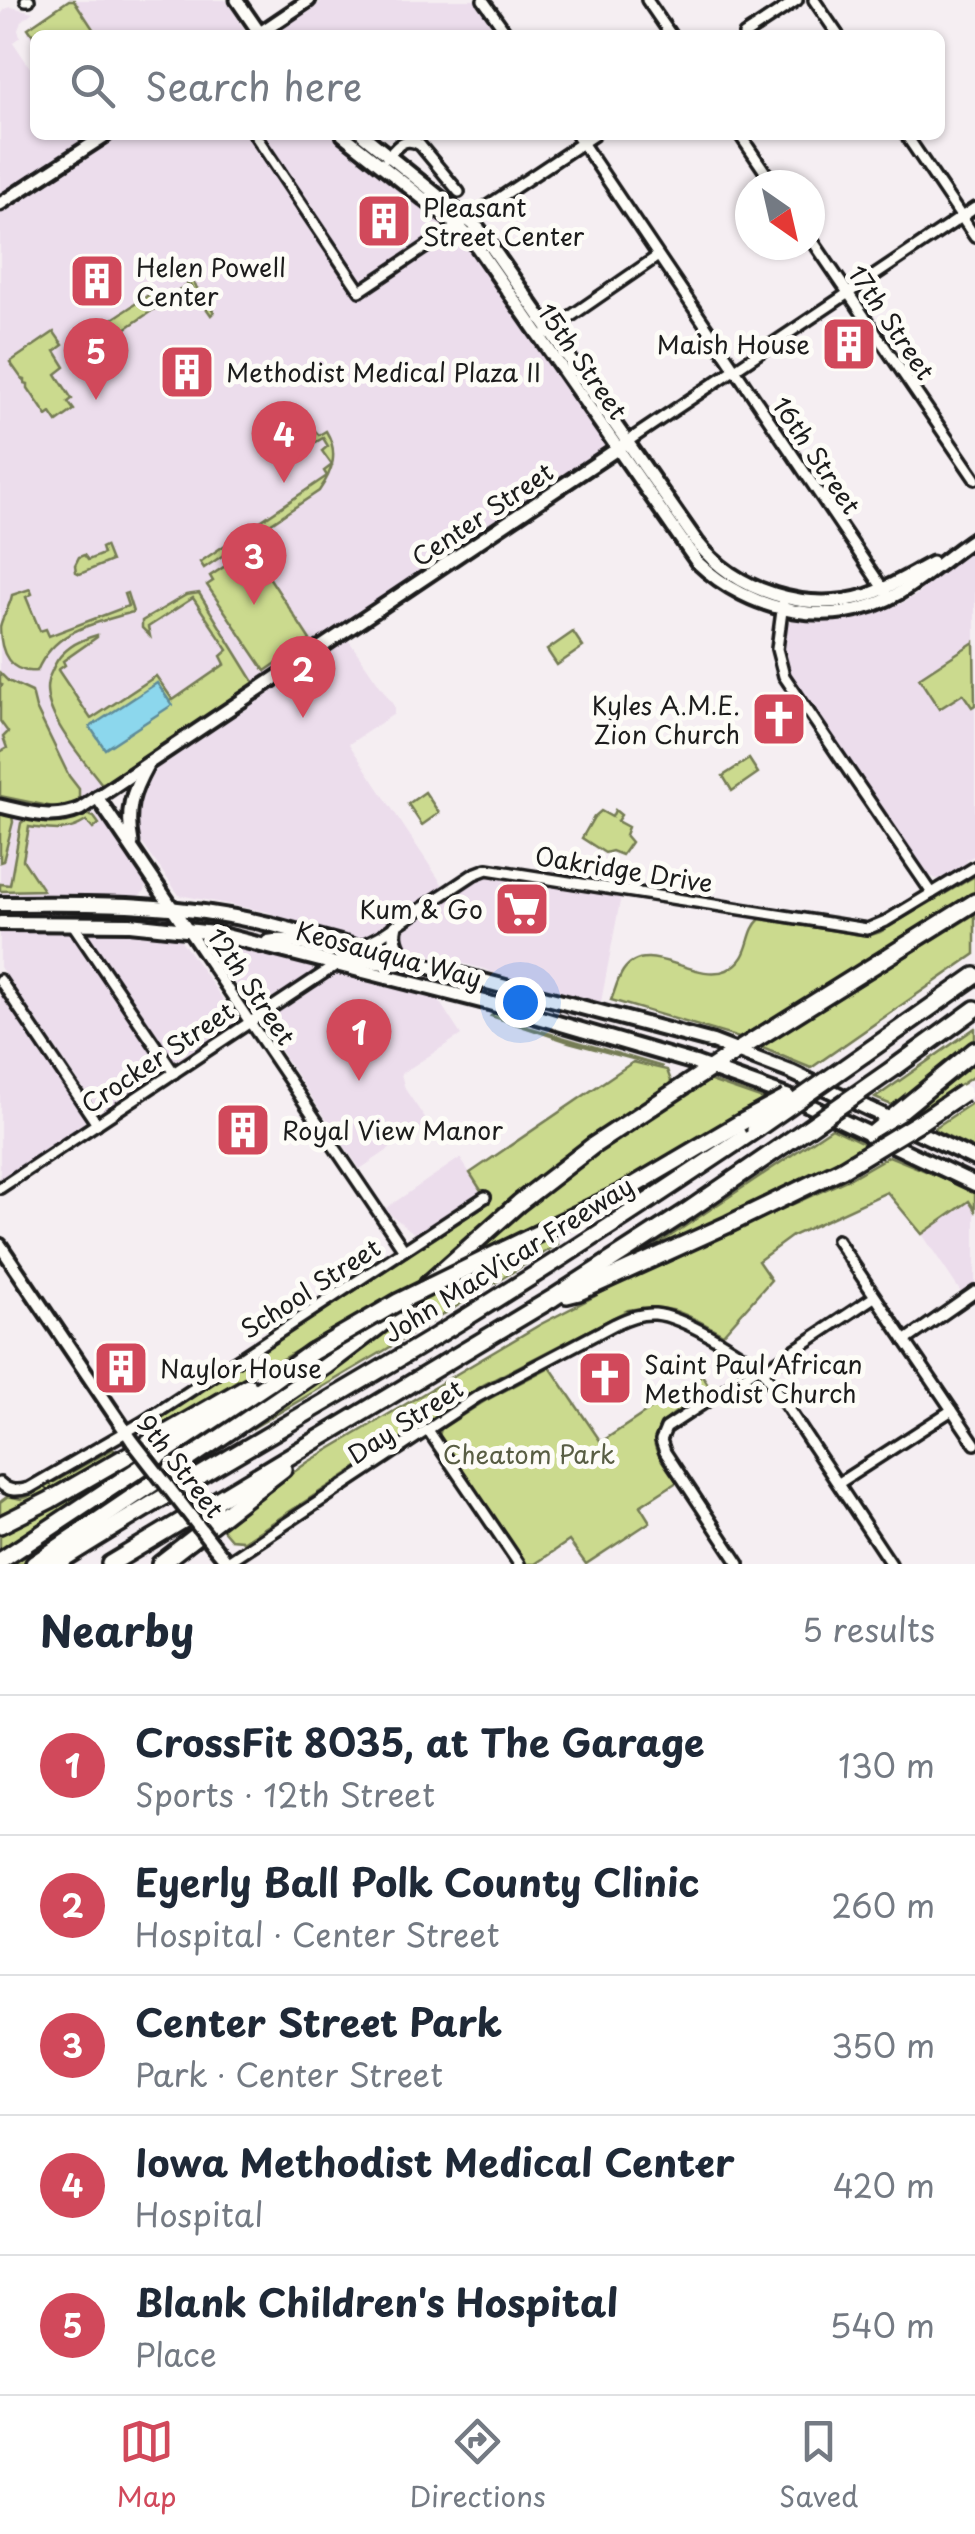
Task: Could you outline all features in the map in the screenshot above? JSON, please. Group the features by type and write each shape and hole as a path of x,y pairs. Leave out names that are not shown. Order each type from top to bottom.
{"highway":[{"path":"34,1564 352,1347 552,1177 620,1126 975,902"},
{"path":"0,1525 398,1302 748,1126 770,1106 818,1085 975,976"},
{"path":"110,1564 553,1298 686,1212 975,1010"},
{"path":"871,1135 975,1050"},
{"path":"553,1298 579,1292 842,1169 969,1089"},
{"name":"John MacVicar Freeway","path":"55,1564 466,1318 640,1207 748,1126"},
{"path":"0,1561 311,1353"},
{"path":"160,1564 321,1438"}],"main road":[{"name":"Keosauqua Way","path":"0,904 118,903 243,918 636,1020 791,1072 975,1159"},
{"name":"Keosauqua Way","path":"0,924 186,928 339,963 710,1068 800,1101 975,1184"},
{"path":"395,927 397,946 410,962"},
{"path":"261,943 283,939 338,951 357,948"},
{"path":"339,963 352,958 390,964 410,962"}],"street":[{"path":"237,0 256,30"},
{"path":"265,30 309,0"},
{"path":"483,0 504,30"},
{"path":"648,0 669,30"},
{"path":"752,30 797,0"},
{"path":"814,0 835,30"},
{"path":"0,204 98,140"},
{"path":"258,140 360,291 578,140"},
{"name":"15th Street","path":"351,140 385,160 463,222 623,445 685,546 708,573 736,592 783,603"},
{"name":"15th Street","path":"367,140 385,160"},
{"name":"16th Street","path":"580,140 887,594"},
{"path":"743,140 764,170"},
{"path":"909,140 975,237"},
{"path":"385,160 403,142 417,143 459,192"},
{"name":"Center Street","path":"0,806 57,816 74,812 975,208"},
{"path":"544,334 658,256"},
{"name":"17th Street","path":"825,260 975,479"},
{"path":"975,538 921,579 869,606 807,613 783,603 777,649 784,676 932,893 975,867"},
{"path":"134,852 129,818 131,798 149,762"},
{"name":"12th Street","path":"97,797 404,1250"},
{"name":"Oakridge Drive","path":"357,948 474,874 494,868 861,928 879,925 932,893"},
{"path":"72,923 174,1073"},
{"name":"Crocker Street","path":"0,1188 339,963"},
{"path":"0,980 97,1124"},
{"name":"School Street","path":"0,1484 14,1490 29,1488 130,1437 485,1197"},
{"path":"836,1240 975,1444"},
{"name":"9th Street","path":"0,1246 130,1437 227,1563"},
{"path":"905,1341 975,1292"},
{"path":"737,1563 662,1446 662,1434 676,1421 874,1297"},
{"name":"Day Street","path":"227,1563 477,1397 640,1314 668,1317 761,1369"},
{"path":"761,1369 892,1564"},
{"path":"839,1484 952,1410"},
{"path":"428,1430 519,1564"}],"shaded area":[{"path":"68,0 226,0 245,30 30,30 30,36 29,26"},
{"path":"324,0 477,0 498,30 278,30"},
{"path":"5,9 33,12 21,21 20,37 13,42 30,68 30,140 78,143 72,151 69,149 0,194 0,16"},
{"path":"98,140 349,140 458,226 618,449 97,797 49,809 0,800 0,204"},
{"path":"975,548 975,855 965,866 940,880 927,875 792,676 784,655 784,636 788,623 797,617 861,618 902,603"},
{"path":"347,638 394,706 394,714 349,744 444,887 360,941 268,912 179,895 134,826 132,811 147,775"},
{"path":"0,813 57,822 94,813 146,884 145,891 137,897 0,897"},
{"path":"488,876 621,896 601,1002 508,979 403,945 401,936 405,928"},
{"path":"65,930 73,934 164,1066 161,1074 105,1110 96,1107 0,967 0,931"},
{"path":"87,931 178,936 234,1015 235,1023 180,1061 173,1061 85,935"},
{"path":"214,940 312,964 314,969 254,1009 211,948"},
{"path":"340,971 443,998 439,1001 461,1035 401,1074 405,1089 428,1123 360,1169 264,1022"},
{"path":"0,991 86,1118 82,1126 0,1180"},
{"path":"460,1158 483,1193 416,1235 390,1214 386,1208"},
{"path":"969,1201 975,1210 975,1290 964,1297 922,1234"}],"green space":[{"path":"74,0 94,30 30,31 28,28"},
{"path":"192,281 214,312 211,315 190,285 116,335 108,322 150,294 156,299 168,298"},
{"path":"54,332 63,345 55,351 65,367 56,374 72,399 68,402 74,410 57,422 51,413 47,416 10,362"},
{"path":"314,430 319,435 326,431 332,465 322,451 328,446 323,438 316,442 307,435"},
{"path":"332,465 328,476 319,491 204,568 200,562 327,476 324,471"},
{"path":"105,546 111,561 80,574 76,572 79,557 84,555 88,560 103,554 101,548"},
{"path":"256,546 274,570 269,577 310,640 265,671 207,585 213,581 210,576"},
{"path":"30,589 32,594 26,597 40,631 46,629 49,636 128,606 124,594 127,593 133,612 77,630 54,646 37,671 28,671 8,660 0,627 12,595"},
{"path":"199,593 253,685 108,783 101,783 65,735 50,707 48,681 54,666 72,646 97,635 63,661 65,665 58,670 91,719 156,676 173,700 225,664 221,656 228,650 193,598 148,627 150,636 142,628 142,621 186,595"},
{"path":"573,632 583,647 557,665 547,650"},
{"path":"974,642 975,705 972,707 963,694 939,709 919,678"},
{"path":"0,673 32,692 36,708 79,789 75,804 58,808 0,796 0,752 7,748 3,737 8,732 0,721"},
{"path":"749,759 758,773 732,791 723,776"},
{"path":"425,792 439,813 422,825 408,804"},
{"path":"615,810 621,815 617,821 628,827 625,835 631,842 622,855 605,853 582,838 601,811 612,817"},
{"path":"0,814 12,816 13,822 0,862"},
{"path":"86,814 99,824 93,829 86,821 65,829 29,827 23,860 43,890 0,891 0,884 10,885 21,823 26,819 55,823"},
{"path":"975,876 975,895 739,1038 611,1000 621,974 633,961 658,959 700,971 727,970 741,959 760,919 868,936"},
{"path":"975,914 975,954 811,1068 760,1047"},
{"path":"494,1013 524,1026 663,1067 569,1042 491,1016"},
{"path":"975,1028 975,1042 894,1106 875,1098"},
{"path":"975,1059 975,1075 920,1113 925,1099"},
{"path":"633,1062 667,1070 671,1081 667,1088 567,1155 427,1279 151,1431 152,1423 489,1203 470,1173"},
{"path":"708,1080 763,1099 646,1170 470,1256 584,1162"},
{"path":"975,1101 975,1149 933,1129"},
{"path":"832,1128 868,1145 793,1186 656,1250 654,1247"},
{"path":"889,1156 975,1191 975,1210 969,1201 922,1234 887,1192 792,1236 758,1261 771,1280 723,1334 667,1309 628,1310 483,1385 243,1542 231,1539 219,1525 308,1462 541,1324 636,1275 849,1179"},
{"path":"553,1235 558,1244 178,1472 377,1336 422,1299"},
{"name":"Cheatom Park","path":"550,1367 601,1442 702,1375 712,1390 659,1428 655,1446 677,1482 640,1506 650,1522 586,1564 569,1541 535,1564 525,1564 439,1436 441,1429 485,1401"},
{"path":"113,1449 118,1454 52,1491 0,1514 0,1502 8,1496 27,1497"},
{"path":"126,1463 130,1468 0,1554 0,1535"},
{"path":"138,1476 143,1481 22,1564 5,1564"}],"water":[{"path":"157,683 172,705 105,749 90,727"}],"place":[{"name":"Pleasant Street Center","path":"384,221"},
{"name":"Helen Powell Center","path":"97,281"},
{"name":"Maish House","path":"849,344"},
{"name":"Methodist Medical Plaza II","path":"187,372"},
{"name":"Blank Children's Hospital","path":"96,400"},
{"name":"Iowa Methodist Medical Center","path":"284,483"},
{"name":"Center Street Park","path":"254,605"},
{"name":"Eyerly Ball Polk County Clinic","path":"303,718"},
{"name":"Kyles A.M.E. Zion Church","path":"779,719"},
{"name":"Kum & Go","path":"522,909"},
{"name":"CrossFit 8035, at The Garage","path":"359,1081"},
{"name":"Royal View Manor","path":"243,1130"},
{"name":"Naylor House","path":"121,1368"},
{"name":"Saint Paul African Methodist Church","path":"605,1378"}]}
